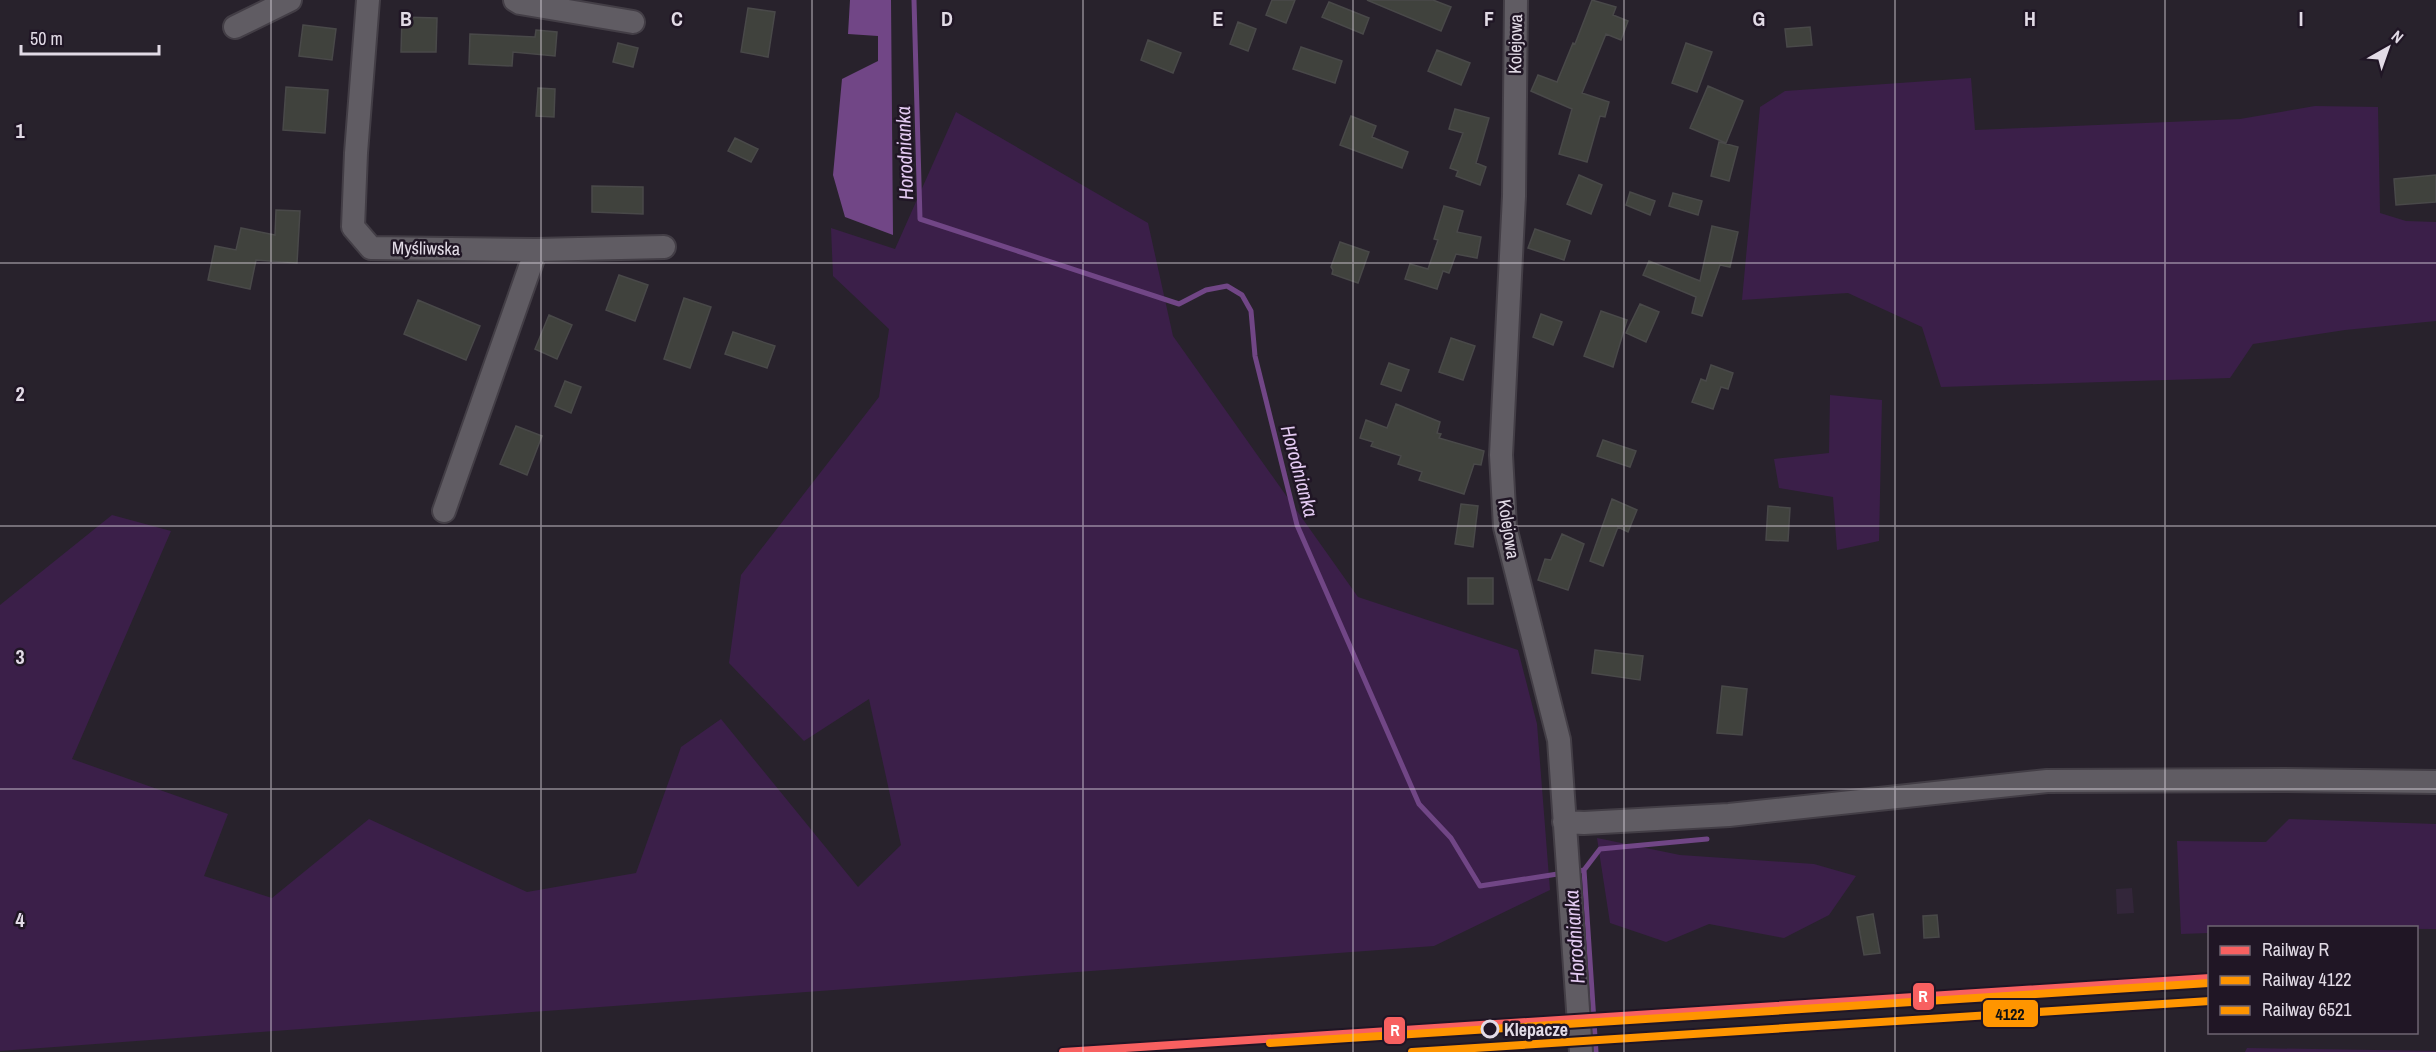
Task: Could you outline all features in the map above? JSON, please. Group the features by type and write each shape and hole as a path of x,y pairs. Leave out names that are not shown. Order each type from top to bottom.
{"street":[{"path":"235,27 290,0"},
{"name":"Myśliwska","path":"368,0 356,153 353,227 371,248 536,250 663,247"},
{"path":"515,0 520,3 633,22"},
{"name":"Kolejowa","path":"1516,0 1514,196 1500,455 1505,527 1559,740 1581,1052"},
{"path":"444,511 536,250"},
{"path":"1564,822 1584,823 1729,815 2047,781 2436,782"}],"shaded area":[{"path":"850,0 891,0 893,235 845,217 833,175 842,79 878,61 878,36 848,34"},
{"path":"1971,78 1975,130 2240,119 2315,106 2378,107 2380,213 2406,221 2436,222 2436,321 2345,330 2253,344 2230,378 1941,387 1922,327 1848,293 1742,300 1760,107 1785,91"},
{"path":"956,112 1148,223 1173,336 1358,597 1518,650 1537,724 1550,890 1434,946 0,1051 0,605 112,515 171,531 72,759 228,814 204,876 272,898 369,819 527,892 636,873 681,747 721,719 858,887 901,845 869,699 804,741 729,663 741,575 879,397 889,329 833,276 831,228 895,249"},
{"path":"1830,395 1882,400 1879,541 1837,550 1833,497 1779,488 1774,459 1829,453"},
{"path":"2289,819 2436,824 2436,929 2418,929 2418,926 2208,926 2208,933 2181,934 2177,841 2266,842"},
{"path":"1597,838 1680,855 1814,864 1856,876 1829,915 1784,938 1709,924 1666,942 1610,923"},
{"path":"2132,888 2134,913 2117,914 2116,889"},
{"path":"2247,1048 2436,1051 2436,1052 2245,1052"}],"building":[{"path":"1272,0 1295,0 1286,23 1266,15"},
{"path":"1367,0 1433,0 1451,7 1441,31"},
{"path":"1592,0 1616,7 1613,15 1628,21 1621,40 1606,34 1582,93 1609,102 1605,117 1600,116 1587,162 1559,154 1572,109 1531,91 1538,75 1557,82"},
{"path":"1329,2 1369,18 1363,34 1322,17"},
{"path":"748,8 775,12 768,57 741,52"},
{"path":"402,17 437,18 436,52 401,52"},
{"path":"1238,22 1256,29 1248,51 1230,44"},
{"path":"303,25 336,29 332,60 299,56"},
{"path":"1810,27 1812,45 1787,47 1785,29"},
{"path":"536,30 557,32 555,56 513,52 512,66 469,64 470,34 535,37"},
{"path":"1148,40 1181,53 1173,73 1141,60"},
{"path":"618,43 638,48 633,67 613,62"},
{"path":"1686,43 1712,52 1697,92 1672,83"},
{"path":"1301,47 1342,61 1335,83 1293,69"},
{"path":"1437,50 1470,63 1461,85 1428,71"},
{"path":"1708,86 1743,101 1726,143 1690,128"},
{"path":"286,87 328,90 325,133 283,130"},
{"path":"538,88 555,89 554,117 536,116"},
{"path":"1455,109 1489,118 1476,163 1486,167 1480,185 1456,176 1458,171 1450,168 1463,133 1449,129"},
{"path":"1351,116 1376,126 1372,137 1408,152 1402,168 1340,145"},
{"path":"735,138 758,149 751,162 728,151"},
{"path":"1719,142 1738,147 1729,181 1711,176"},
{"path":"1579,175 1602,185 1591,214 1567,204"},
{"path":"2436,175 2436,202 2396,205 2394,179"},
{"path":"592,186 643,187 643,214 592,212"},
{"path":"1630,192 1655,201 1650,215 1626,205"},
{"path":"1673,193 1702,201 1698,215 1669,206"},
{"path":"1444,206 1463,211 1457,232 1481,237 1477,258 1456,254 1449,273 1443,271 1437,289 1405,279 1410,264 1428,269 1438,240 1434,239"},
{"path":"276,210 300,211 297,263 256,260 250,289 208,280 215,246 236,250 241,228 275,235"},
{"path":"1712,226 1738,232 1730,267 1720,265 1702,316 1692,313 1696,297 1643,275 1649,261 1700,281"},
{"path":"1535,229 1570,241 1564,260 1528,248"},
{"path":"1340,242 1369,252 1358,283 1332,274 1331,267"},
{"path":"619,275 648,285 635,321 606,310"},
{"path":"684,298 711,307 690,368 664,359"},
{"path":"418,300 480,326 466,360 404,334"},
{"path":"1640,304 1659,312 1646,342 1626,333"},
{"path":"1601,311 1627,320 1613,367 1584,356"},
{"path":"1541,314 1562,322 1553,345 1533,337"},
{"path":"549,315 572,325 557,359 535,349"},
{"path":"733,332 775,346 767,368 725,354"},
{"path":"1451,338 1475,346 1463,380 1439,372"},
{"path":"1389,363 1409,370 1401,391 1381,384"},
{"path":"1711,365 1733,373 1728,389 1721,387 1713,409 1692,402 1701,379 1706,381"},
{"path":"565,381 581,387 571,413 555,406"},
{"path":"1396,404 1440,422 1437,433 1441,434 1439,438 1484,451 1481,465 1474,464 1464,494 1419,480 1422,472 1398,464 1401,456 1371,446 1373,442 1360,438 1366,420 1387,428"},
{"path":"516,426 542,436 527,475 500,464"},
{"path":"1603,440 1636,451 1630,467 1597,456"},
{"path":"1612,499 1637,510 1628,532 1618,527 1603,566 1590,561"},
{"path":"1461,504 1478,506 1473,547 1455,544"},
{"path":"1768,506 1790,508 1788,541 1766,540"},
{"path":"1562,534 1584,544 1568,590 1538,580 1545,559 1551,560"},
{"path":"1468,578 1493,578 1493,604 1468,604"},
{"path":"1595,650 1643,656 1640,680 1592,673"},
{"path":"1722,686 1747,689 1742,735 1717,733"},
{"path":"1873,914 1880,953 1864,955 1857,917"},
{"path":"1937,915 1939,937 1924,938 1923,916"}],"waterway":[{"name":"Horodnianka","path":"914,0 920,219 1179,304 1206,290 1227,286 1242,295 1251,311 1255,356 1297,525 1419,804 1451,838 1480,886 1564,873"},
{"path":"1584,870 1600,849 1707,839"},
{"name":"Horodnianka","path":"1574,872 1584,870 1596,1052"}],"rail line":[{"name":"R","path":"1063,1052 2208,978"},
{"name":"6521","path":"1270,1043 2208,983"},
{"name":"4122","path":"1412,1052 2208,1001"}],"place":[{"name":"Klepacze","path":"1490,1029"}]}
